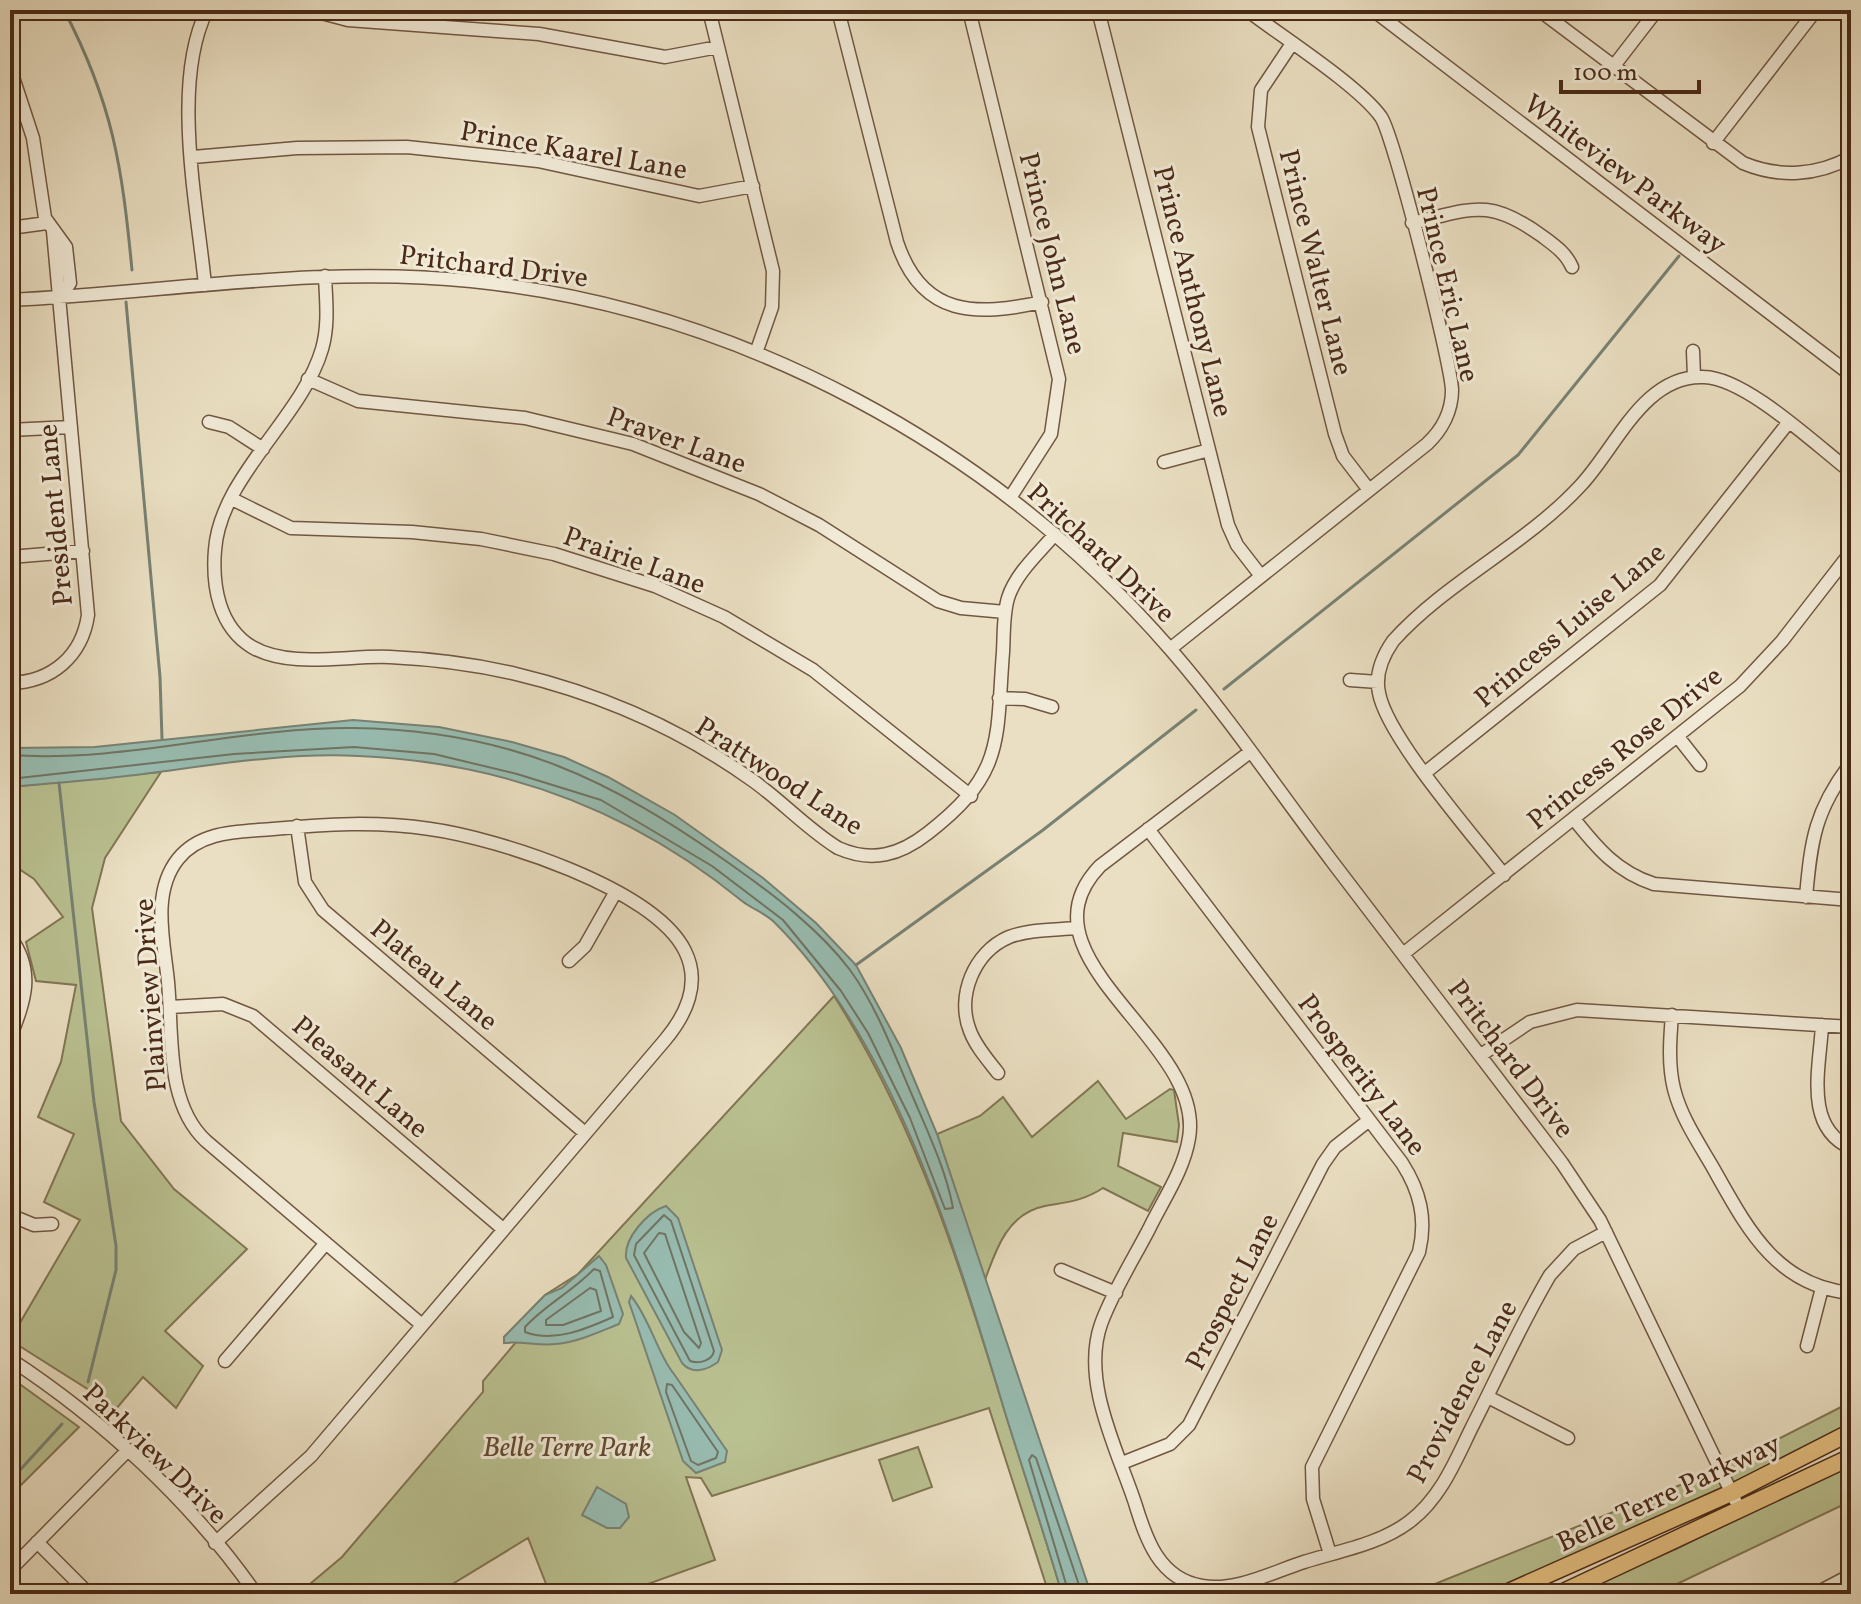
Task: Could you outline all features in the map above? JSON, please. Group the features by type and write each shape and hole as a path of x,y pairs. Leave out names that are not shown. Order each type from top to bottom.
{"main road":[{"name":"Belle Terre Parkway","path":"1504,1594 1731,1493 1851,1432"},
{"name":"Belle Terre Parkway","path":"1559,1594 1740,1512 1851,1457"}],"street":[{"path":"205,285 188,71 207,10"},
{"path":"310,10 348,20 539,34 665,57 718,47"},
{"path":"709,10 753,186 774,287 772,307 756,353"},
{"path":"838,10 897,242 908,267 928,291 965,309 995,312 1042,302"},
{"name":"Prince John Lane","path":"969,10 1058,371 1057,410 1044,450 1010,498"},
{"name":"Prince Anthony Lane","path":"1098,10 1231,533 1261,576"},
{"name":"Prince Eric Lane","path":"1170,649 1432,440 1451,402 1446,356 1391,140 1381,117 1360,97 1247,10"},
{"name":"Whiteview Parkway","path":"1373,10 1851,375"},
{"path":"1539,10 1713,143 1750,166 1787,174 1821,170 1851,157"},
{"path":"1613,67 1657,10"},
{"path":"1713,143 1816,10"},
{"name":"Prince Walter Lane","path":"1291,45 1261,90 1258,127 1337,441 1346,460 1369,490"},
{"name":"President Lane","path":"10,68 33,138 50,227 60,298 88,615 80,642 71,656 49,674 10,683"},
{"name":"Prince Kaarel Lane","path":"193,157 297,148 407,147 538,161 699,196 753,186"},
{"path":"1412,223 1468,210 1500,211 1515,217 1557,248 1572,267"},
{"path":"10,228 50,227"},
{"name":"Pritchard Drive","path":"10,300 325,276 411,276 522,288 623,308 756,353 858,400 935,446 1010,498 1055,534 1170,649 1586,1196 1740,1512"},
{"name":"Prattwood Lane","path":"325,276 324,340 308,379 232,499 217,533 216,592 226,619 235,632 264,652 294,658 354,655 446,662 497,670 585,694 646,720 727,764 826,841 858,855 878,856 903,850 971,796 987,773 996,746 1005,612 1013,586 1055,534"},
{"path":"1693,351 1694,377"},
{"path":"1504,875 1388,721 1378,682 1385,655 1405,628 1570,496 1655,393 1672,383 1694,377 1711,377 1734,384 1851,472"},
{"name":"Praver Lane","path":"308,379 358,401 512,416 633,444 759,494 831,532 938,601 961,608 1005,612"},
{"path":"209,422 229,427 263,449"},
{"name":"Princess Luise Lane","path":"1426,772 1660,585 1788,423"},
{"path":"10,430 71,427"},
{"path":"1164,462 1209,450"},
{"name":"Prairie Lane","path":"232,499 291,528 402,531 481,539 554,554 655,586 724,617 806,665 883,723 971,796"},
{"path":"10,557 83,551"},
{"name":"Princess Rose Drive","path":"1403,954 1678,737 1762,664 1851,552"},
{"path":"1350,680 1378,682"},
{"path":"999,698 1025,699 1052,707"},
{"path":"1678,737 1700,765"},
{"path":"998,1073 968,1025 966,992 974,969 994,946 1012,936 1077,928 1079,903 1094,873 1250,752"},
{"path":"1806,897 1815,823 1828,795 1851,763"},
{"path":"1574,819 1605,857 1645,881 1679,888 1851,900"},
{"name":"Plainview Drive","path":"215,1543 311,1456 675,1028 691,994 690,964 677,938 648,913 615,893 542,858 455,833 374,824 297,826 209,837 192,846 177,860 166,880 161,905 179,1094 189,1122 422,1325"},
{"name":"Plateau Lane","path":"297,826 305,882 323,910 585,1133"},
{"name":"Prosperity Lane","path":"1148,829 1416,1189 1422,1235 1413,1265 1312,1467 1313,1499 1330,1554"},
{"path":"569,961 585,946 615,893"},
{"name":"Providence Lane","path":"1077,928 1090,961 1178,1078 1190,1119 1187,1148 1179,1168 1101,1324 1095,1366 1098,1390 1153,1552 1169,1571 1188,1582 1204,1586 1230,1586 1392,1533 1424,1509 1443,1485 1553,1270 1574,1249 1606,1232"},
{"path":"10,937 21,955 27,985 10,1038"},
{"name":"Pleasant Lane","path":"170,1007 223,1004 253,1016 503,1229"},
{"path":"1481,1055 1516,1029 1561,1012 1597,1009 1851,1027"},
{"path":"1672,1015 1672,1078 1692,1131 1759,1245 1794,1275 1822,1288 1851,1293"},
{"path":"1822,1025 1820,1114 1831,1135 1851,1148"},
{"name":"Prospect Lane","path":"1122,1463 1170,1444 1189,1425 1323,1164 1335,1147 1368,1121"},
{"path":"10,1215 34,1225 52,1224"},
{"path":"225,1361 326,1243"},
{"path":"1061,1270 1116,1293"},
{"path":"1807,1346 1822,1288"},
{"name":"Parkview Drive","path":"10,1359 68,1401 127,1451 215,1543 256,1594"},
{"path":"1488,1397 1568,1438"},
{"path":"10,1570 127,1451"},
{"path":"37,1542 89,1594"},
{"path":"1815,1594 1851,1575"}],"green space":[{"path":"161,772 105,858 92,908 121,1121 174,1189 247,1249 165,1331 203,1366 176,1408 143,1377 111,1415 89,1390 10,1340 80,1220 44,1202 74,1134 38,1117 61,1062 76,985 36,981 26,942 63,917 34,879 10,863 10,787"},
{"name":"Belle Terre Park","path":"834,996 889,1094 933,1196 971,1302 1062,1594 1049,1594 989,1408 712,1496 701,1478 686,1477 715,1560 620,1594 550,1594 528,1538 436,1594 298,1594 342,1557 483,1392 483,1381 517,1341 504,1343 504,1337 545,1295 578,1274"},
{"path":"1098,1081 1126,1119 1170,1089 1174,1090 1179,1125 1177,1142 1123,1133 1118,1166 1161,1187 1148,1211 1103,1188 1082,1198 1032,1210 1005,1234 985,1280 937,1134 980,1116 1003,1097 1032,1137"},
{"path":"10,1377 79,1427 10,1496"},
{"path":"1851,1402 1851,1427 1537,1575 1489,1594 1410,1594 1715,1471"},
{"path":"918,1447 932,1487 893,1501 879,1460"},
{"path":"1851,1462 1851,1501 1656,1594 1572,1594 1676,1549"}],"water":[{"path":"353,720 439,727 512,742 564,757 608,777 675,815 763,878 816,923 856,965 901,1048 937,1134 1091,1594 1062,1594 942,1216 887,1086 854,1026 817,971 770,919 655,841 609,817 562,797 463,768 358,756 300,756 10,787 10,748 95,747"},
{"path":"666,1206 678,1218 722,1350 718,1362 704,1369 690,1369 682,1363 626,1258 629,1242 638,1227 651,1214"},
{"path":"599,1256 606,1265 623,1314 619,1324 564,1343 504,1343 504,1337 545,1295 562,1288"},
{"path":"631,1296 668,1366 727,1451 725,1462 696,1473 683,1461 629,1302"},
{"path":"597,1487 626,1504 629,1517 620,1528 607,1528 582,1515"}],"waterway":[{"path":"64,10 94,76 113,136 132,270"},
{"path":"1224,689 1518,455 1679,256"},
{"path":"126,302 160,677 162,739"},
{"path":"856,965 1043,830 1196,710"},
{"path":"59,783 94,1102 116,1246 116,1270 88,1382"},
{"path":"10,1481 62,1424"}]}
